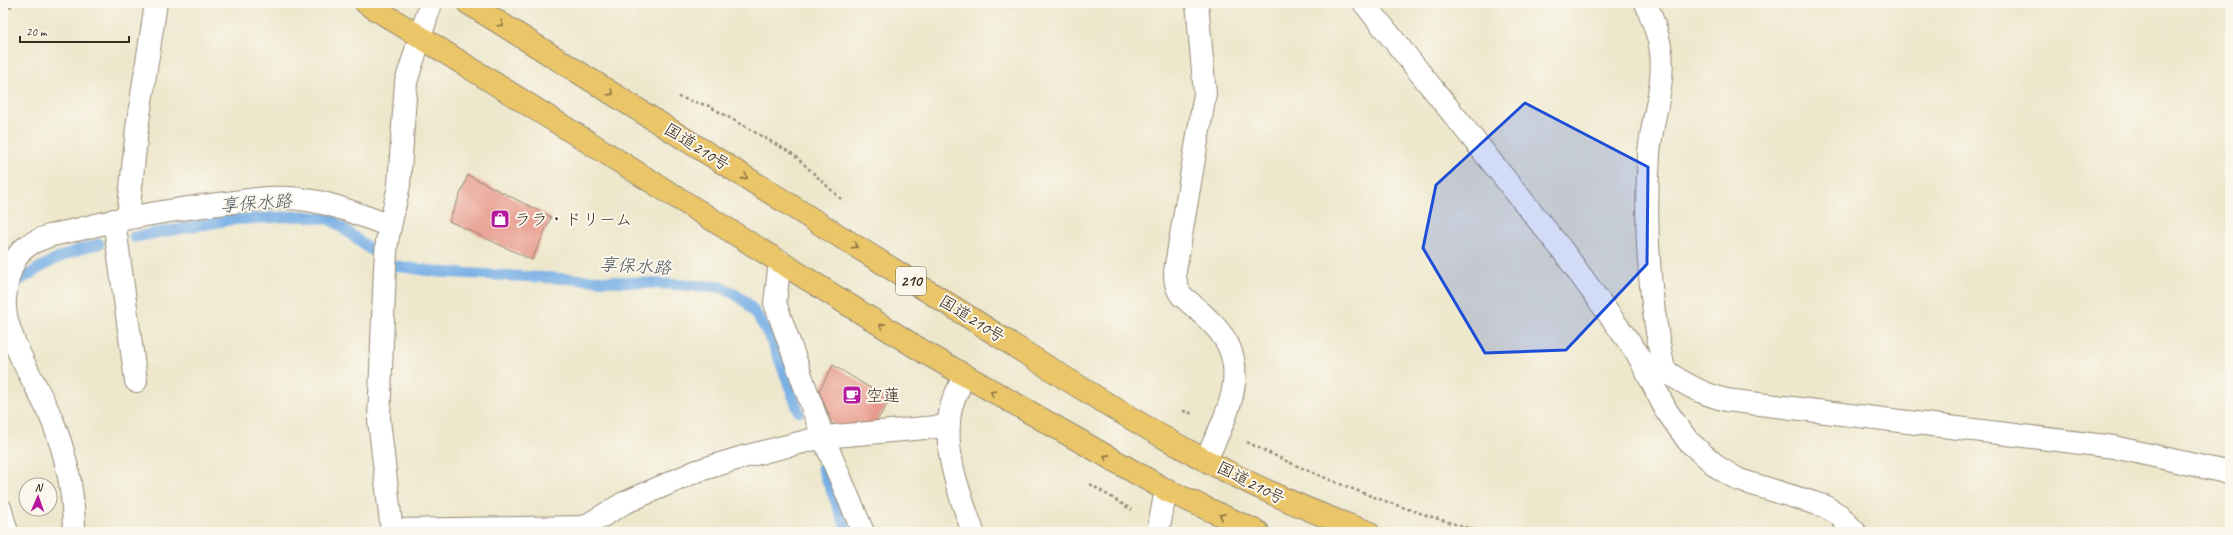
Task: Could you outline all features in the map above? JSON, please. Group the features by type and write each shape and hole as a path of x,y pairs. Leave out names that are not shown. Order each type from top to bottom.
{"highway":[{"path":"366,3 964,376 1166,490 1258,532"},
{"name":"国道210号","path":"468,3 1086,391 1257,488 1303,508 1368,532"}],"street":[{"path":"136,381 121,219 137,128 156,3"},
{"path":"431,3 406,82 399,184 390,226 385,267 379,420 392,531 584,530 624,503 697,471 823,437 948,426"},
{"path":"1196,3 1205,94 1204,113 1175,271 1175,282 1177,290 1182,296 1223,336 1232,357 1235,380 1229,407 1206,460"},
{"path":"1364,3 1563,250 1626,337 1659,377 1707,395 1726,400 2114,447 2230,473"},
{"path":"1646,3 1655,26 1661,53 1660,80 1649,155 1647,218 1650,288 1659,377 1666,410 1688,440 1719,468 1739,480 1824,506 1839,515 1855,532"},
{"path":"74,532 71,487 53,422 5,314 11,269 18,254 35,242 52,236 121,219 281,197 318,202 390,226"},
{"path":"780,261 775,303 823,437 864,532"},
{"path":"964,376 952,406 948,426 949,456 973,532"},
{"path":"1158,532 1166,490"}],"lane":[{"path":"3,507 10,532"}],"path":[{"path":"1242,436 1247,441 1263,450 1366,494 1408,510 1482,532"}],"highlighted area":[{"path":"1525,103 1648,167 1647,264 1566,350 1485,353 1423,248 1436,185"}],"building":[{"path":"3,3 12,3 11,8 3,6"},
{"name":"ララ・ドリーム","path":"468,175 551,217 532,260 449,221"},
{"name":"空蓮","path":"833,365 890,400 874,425 834,428 819,391"}],"waterway":[{"name":"享保水路","path":"134,237 229,220 301,216 328,219 336,223 371,250"},
{"name":"享保水路","path":"6,287 55,259 99,244"},
{"name":"享保水路","path":"396,266 439,272 721,287 738,296 747,303 756,314 778,355 799,412"},
{"name":"享保水路","path":"822,468 848,532"}],"place":[{"name":"ララ・ドリーム","path":"500,219"},
{"name":"空蓮","path":"852,395"}]}
